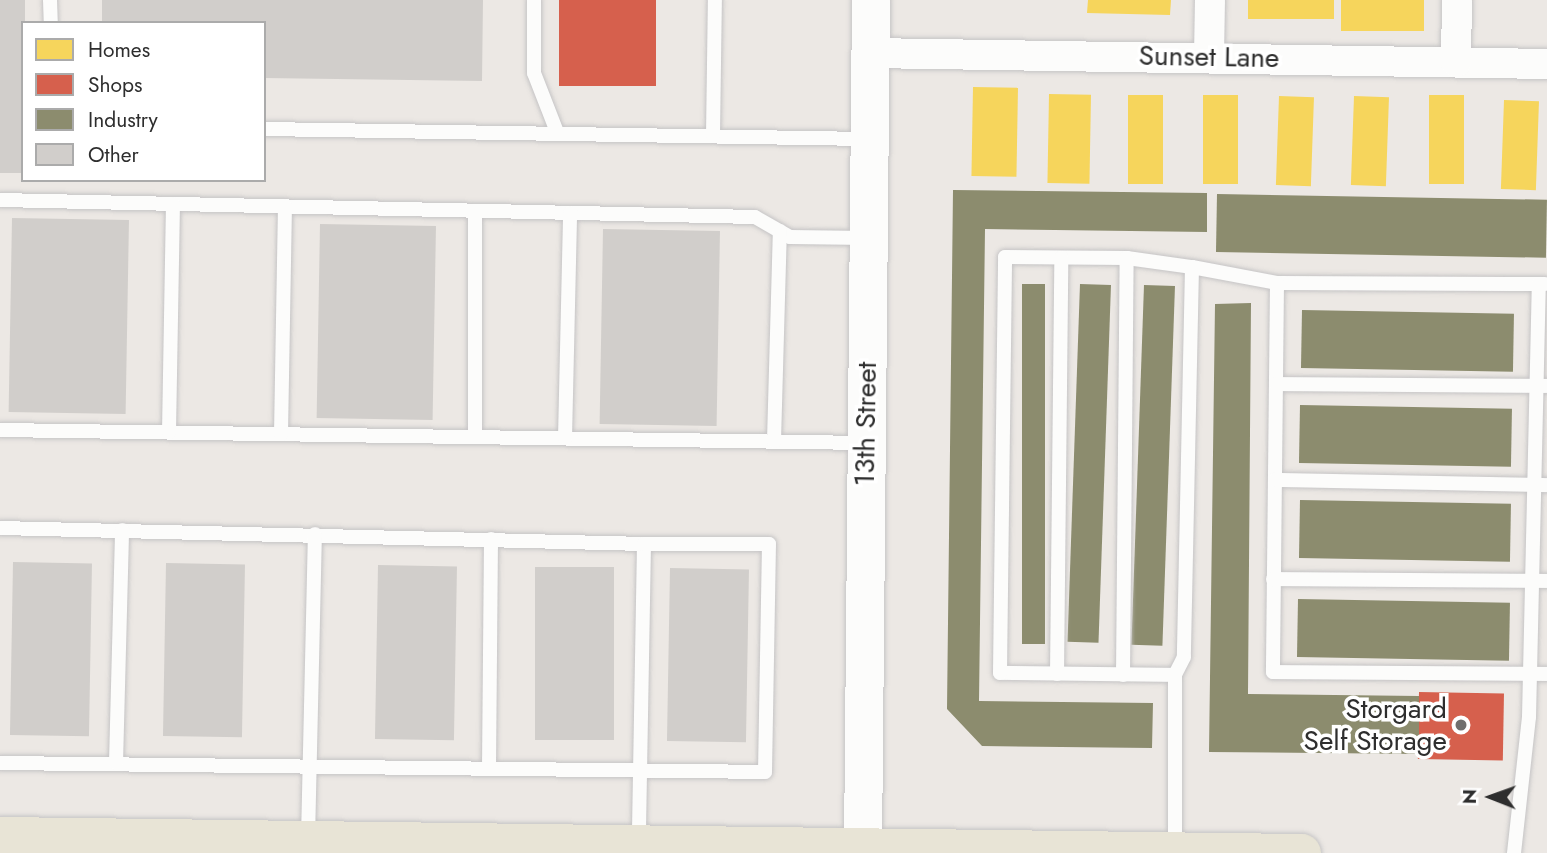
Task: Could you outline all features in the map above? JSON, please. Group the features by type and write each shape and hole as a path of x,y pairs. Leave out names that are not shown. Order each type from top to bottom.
{"main road":[{"path":"0,836 639,845 863,851 1302,853"}],"street":[{"name":"13th Street","path":"863,851 871,0"},
{"path":"1209,56 1210,0"},
{"path":"1456,62 1457,0"},
{"name":"Sunset Lane","path":"870,54 1209,56 1547,64"}],"lane":[{"path":"50,0 51,21"},
{"path":"534,0 534,73 557,132"},
{"path":"712,135 715,0"},
{"path":"266,129 869,139"},
{"path":"0,200 755,217 790,237 868,238"},
{"path":"169,432 173,204"},
{"path":"281,434 285,206"},
{"path":"475,211 475,437"},
{"path":"565,438 570,213"},
{"path":"774,441 780,231"},
{"path":"1175,675 1000,673 1005,257 1127,258 1277,283 1543,284 1540,485 1532,581 1531,674 1514,853"},
{"path":"1057,674 1061,258"},
{"path":"1123,675 1127,258"},
{"path":"1175,852 1175,675 1184,657 1192,267"},
{"path":"1277,283 1273,672 1547,674"},
{"path":"1276,384 1541,386"},
{"path":"0,430 866,443"},
{"path":"1275,480 1540,485"},
{"path":"0,528 644,544 769,544 765,772 0,762"},
{"path":"116,763 122,530"},
{"path":"308,840 315,534"},
{"path":"489,768 491,539"},
{"path":"639,845 644,544"},
{"path":"1273,579 1547,582"}],"building: Homes":[{"path":"1088,0 1171,0 1170,15 1087,13"},
{"path":"1248,0 1334,0 1334,19 1248,19"},
{"path":"1341,0 1424,0 1424,31 1341,31"},
{"path":"973,87 1018,88 1016,177 971,176"},
{"path":"1049,94 1091,95 1089,184 1047,183"},
{"path":"1128,95 1163,95 1163,184 1128,184"},
{"path":"1203,95 1238,95 1238,184 1203,184"},
{"path":"1429,95 1464,95 1464,184 1429,184"},
{"path":"1279,96 1314,97 1311,186 1276,185"},
{"path":"1354,96 1389,97 1386,186 1351,185"},
{"path":"1504,100 1539,101 1536,190 1501,189"}],"building: Shops":[{"path":"559,0 656,0 656,86 559,86"},
{"name":"Storgard Self Storage","path":"1419,692 1504,693 1503,760 1418,759"}],"building: Industry":[{"path":"953,190 1207,193 1207,232 985,229 979,701 1153,703 1152,748 982,746 947,709"},
{"path":"1217,194 1547,200 1546,258 1216,252"},
{"path":"1022,284 1045,284 1045,644 1022,644"},
{"path":"1080,284 1111,285 1098,643 1068,642"},
{"path":"1144,285 1175,286 1162,646 1131,645"},
{"path":"1251,303 1248,694 1419,696 1419,754 1209,752 1215,304"},
{"path":"1302,310 1514,314 1513,372 1301,368"},
{"path":"1300,405 1512,409 1511,467 1299,463"},
{"path":"1300,500 1511,504 1510,562 1299,558"},
{"path":"1298,599 1510,603 1509,661 1297,657"}],"building: Other":[{"path":"0,0 25,0 25,21 21,21 21,173 0,173"},
{"path":"102,0 483,0 482,81 266,78 266,21 102,21"},
{"path":"12,218 129,220 126,414 9,412"},
{"path":"320,224 436,226 433,420 317,418"},
{"path":"603,229 720,231 717,426 600,424"},
{"path":"13,562 92,563 89,736 10,735"},
{"path":"166,563 245,564 242,737 163,736"},
{"path":"378,565 457,566 454,740 375,739"},
{"path":"535,567 614,567 614,740 535,740"},
{"path":"670,568 749,569 746,742 667,741"}],"place":[{"name":"Storgard Self Storage","path":"1461,725"}]}
